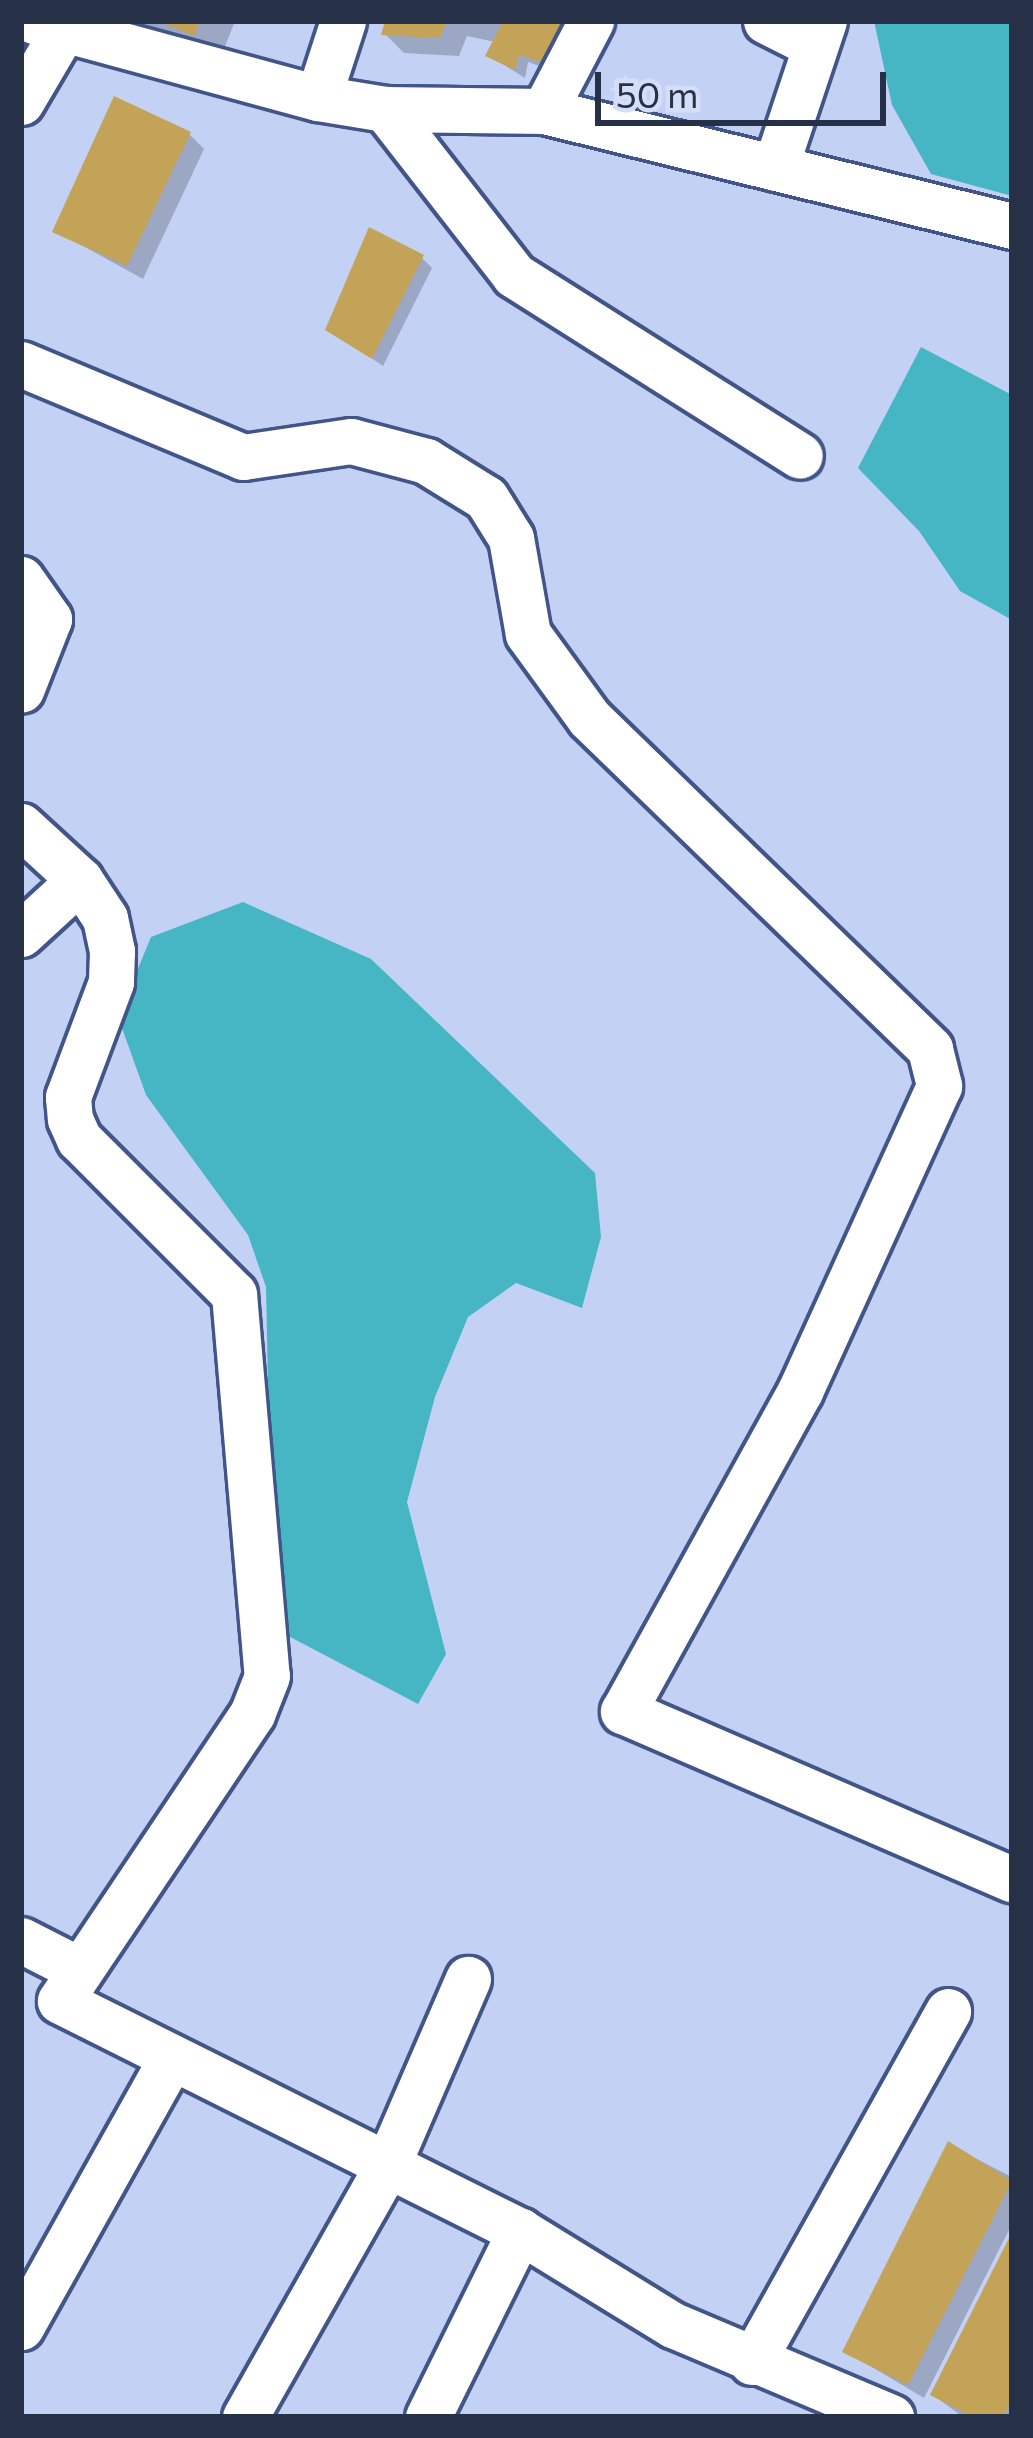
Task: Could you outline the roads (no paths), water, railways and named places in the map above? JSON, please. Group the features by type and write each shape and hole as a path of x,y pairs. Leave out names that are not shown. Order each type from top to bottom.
{"street":[{"path":"318,98 343,21"},
{"path":"544,111 591,21"},
{"path":"766,21 818,33 775,168"},
{"path":"21,101 48,27 318,98 385,109 544,111 1012,226"},
{"path":"385,109 514,275 800,456"},
{"path":"21,364 243,457 351,441 426,461 486,498 511,538 528,634 589,718 930,1049 939,1086 810,1370 623,1711 1012,1880"},
{"path":"21,579 49,619 21,690"},
{"path":"21,826 80,880 105,918 111,982 68,1096 70,1119 94,1154 234,1294 266,1676 252,1714 60,2001 520,2231 674,2325 752,2362 794,2400 891,2417"},
{"path":"21,934 80,880"},
{"path":"21,1940 80,1970"},
{"path":"245,2417 387,2166 468,1979"},
{"path":"752,2362 948,2011"},
{"path":"21,2327 172,2057"},
{"path":"428,2417 520,2231"}]}
